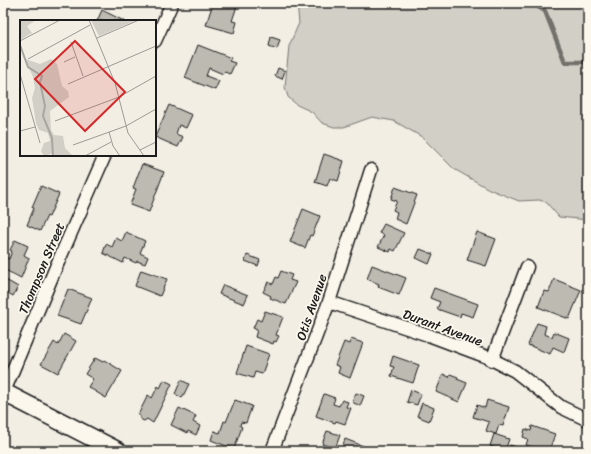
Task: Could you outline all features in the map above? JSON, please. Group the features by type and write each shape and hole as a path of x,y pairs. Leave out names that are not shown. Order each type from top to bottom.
{"main road":[{"path":"3,393 118,451"}],"street":[{"path":"156,39 172,3"},
{"name":"Thompson Street","path":"3,393 105,156"},
{"name":"Otis Avenue","path":"272,451 329,302 370,170"},
{"path":"492,360 526,267"},
{"name":"Durant Avenue","path":"329,302 431,336 492,360 515,371 561,407 588,420"}],"shaded area":[{"path":"297,3 588,3 588,220 559,217 546,202 539,200 519,201 489,189 454,169 422,137 394,121 372,117 344,127 334,127 322,123 312,112 297,105 288,97 285,87 289,46 299,23"}],"building":[{"path":"213,3 238,3 232,21 237,22 234,33 206,25"},
{"path":"102,10 122,20 97,20"},
{"path":"271,37 280,40 277,49 269,46"},
{"path":"198,45 231,58 229,61 235,63 230,74 225,72 223,74 209,68 206,76 219,81 215,90 185,78"},
{"path":"278,68 285,71 282,79 275,76"},
{"path":"169,105 192,115 186,128 179,125 176,134 183,137 178,147 156,137"},
{"path":"324,154 344,161 338,181 330,178 327,186 315,182"},
{"path":"142,164 164,172 149,212 130,205 136,189 133,188"},
{"path":"41,186 59,194 49,217 47,216 40,231 27,225 34,208 32,207"},
{"path":"395,187 417,195 406,224 395,219 397,212 393,210 397,201 391,199"},
{"path":"303,209 320,216 312,236 310,235 305,248 290,242"},
{"path":"384,224 404,233 395,251 391,249 390,252 378,247 384,235 379,233"},
{"path":"126,232 145,241 140,253 148,257 145,264 137,261 136,263 125,258 123,263 103,253 106,244 112,247 116,238 122,241"},
{"path":"477,232 496,239 486,266 467,260"},
{"path":"15,240 28,246 24,255 29,258 21,278 3,269 3,256 9,259 12,251 10,250"},
{"path":"420,249 433,254 429,264 416,258"},
{"path":"247,255 260,260 258,266 245,261"},
{"path":"372,265 406,278 399,295 378,287 379,284 367,279"},
{"path":"141,270 167,279 160,296 135,286"},
{"path":"281,271 292,275 290,280 296,282 286,304 270,298 271,296 263,292 268,282 273,284"},
{"path":"4,279 18,287 13,296 3,290"},
{"path":"554,279 581,290 569,319 538,307 544,291 549,292"},
{"path":"223,285 248,295 244,304 219,294"},
{"path":"434,288 478,304 473,317 461,313 460,317 437,309 440,302 430,298"},
{"path":"68,289 92,298 81,324 57,316"},
{"path":"265,311 283,317 276,335 279,336 273,344 255,337 257,330 253,328 257,319 261,321"},
{"path":"537,323 546,326 544,334 552,337 554,332 569,338 564,352 553,347 550,354 528,345"},
{"path":"64,334 76,341 58,373 41,364 54,342 58,345"},
{"path":"351,339 363,343 350,378 338,373 340,367 335,365 344,342 349,344"},
{"path":"246,346 269,354 262,374 255,372 253,378 237,373"},
{"path":"393,356 419,365 413,383 391,376 394,367 390,366"},
{"path":"95,358 103,362 104,360 122,371 106,398 88,387 93,379 85,374"},
{"path":"443,374 449,377 450,374 458,377 457,379 467,383 459,402 436,392"},
{"path":"164,380 172,384 153,423 147,419 144,421 140,419 140,416 138,415 148,395 152,398 158,386 160,388"},
{"path":"181,380 189,384 182,398 175,394"},
{"path":"411,390 421,394 417,405 407,402"},
{"path":"356,393 364,396 360,406 352,402"},
{"path":"324,394 335,398 333,404 339,406 342,400 348,402 346,407 351,408 345,424 336,421 335,423 316,416"},
{"path":"235,400 252,406 246,423 241,422 240,426 242,427 234,449 211,440 214,431 220,433 224,421 226,422"},
{"path":"487,400 509,407 503,426 499,425 496,434 486,431 489,422 473,417 477,405 485,408"},
{"path":"422,403 434,408 429,421 417,416"},
{"path":"179,408 196,416 193,422 200,426 196,435 188,431 187,433 171,425"},
{"path":"532,426 555,434 549,451 538,451 539,449 526,445 528,439 523,437 525,429 531,431"},
{"path":"327,431 340,435 335,449 322,444"},
{"path":"494,434 509,439 505,451 490,446"},
{"path":"345,439 366,447 364,451 341,451"},
{"path":"510,445 519,448 518,451 508,451"},
{"path":"574,446 588,450 588,451 573,451"}],"waterway":[{"path":"532,3 545,11 565,62 588,62"}]}
